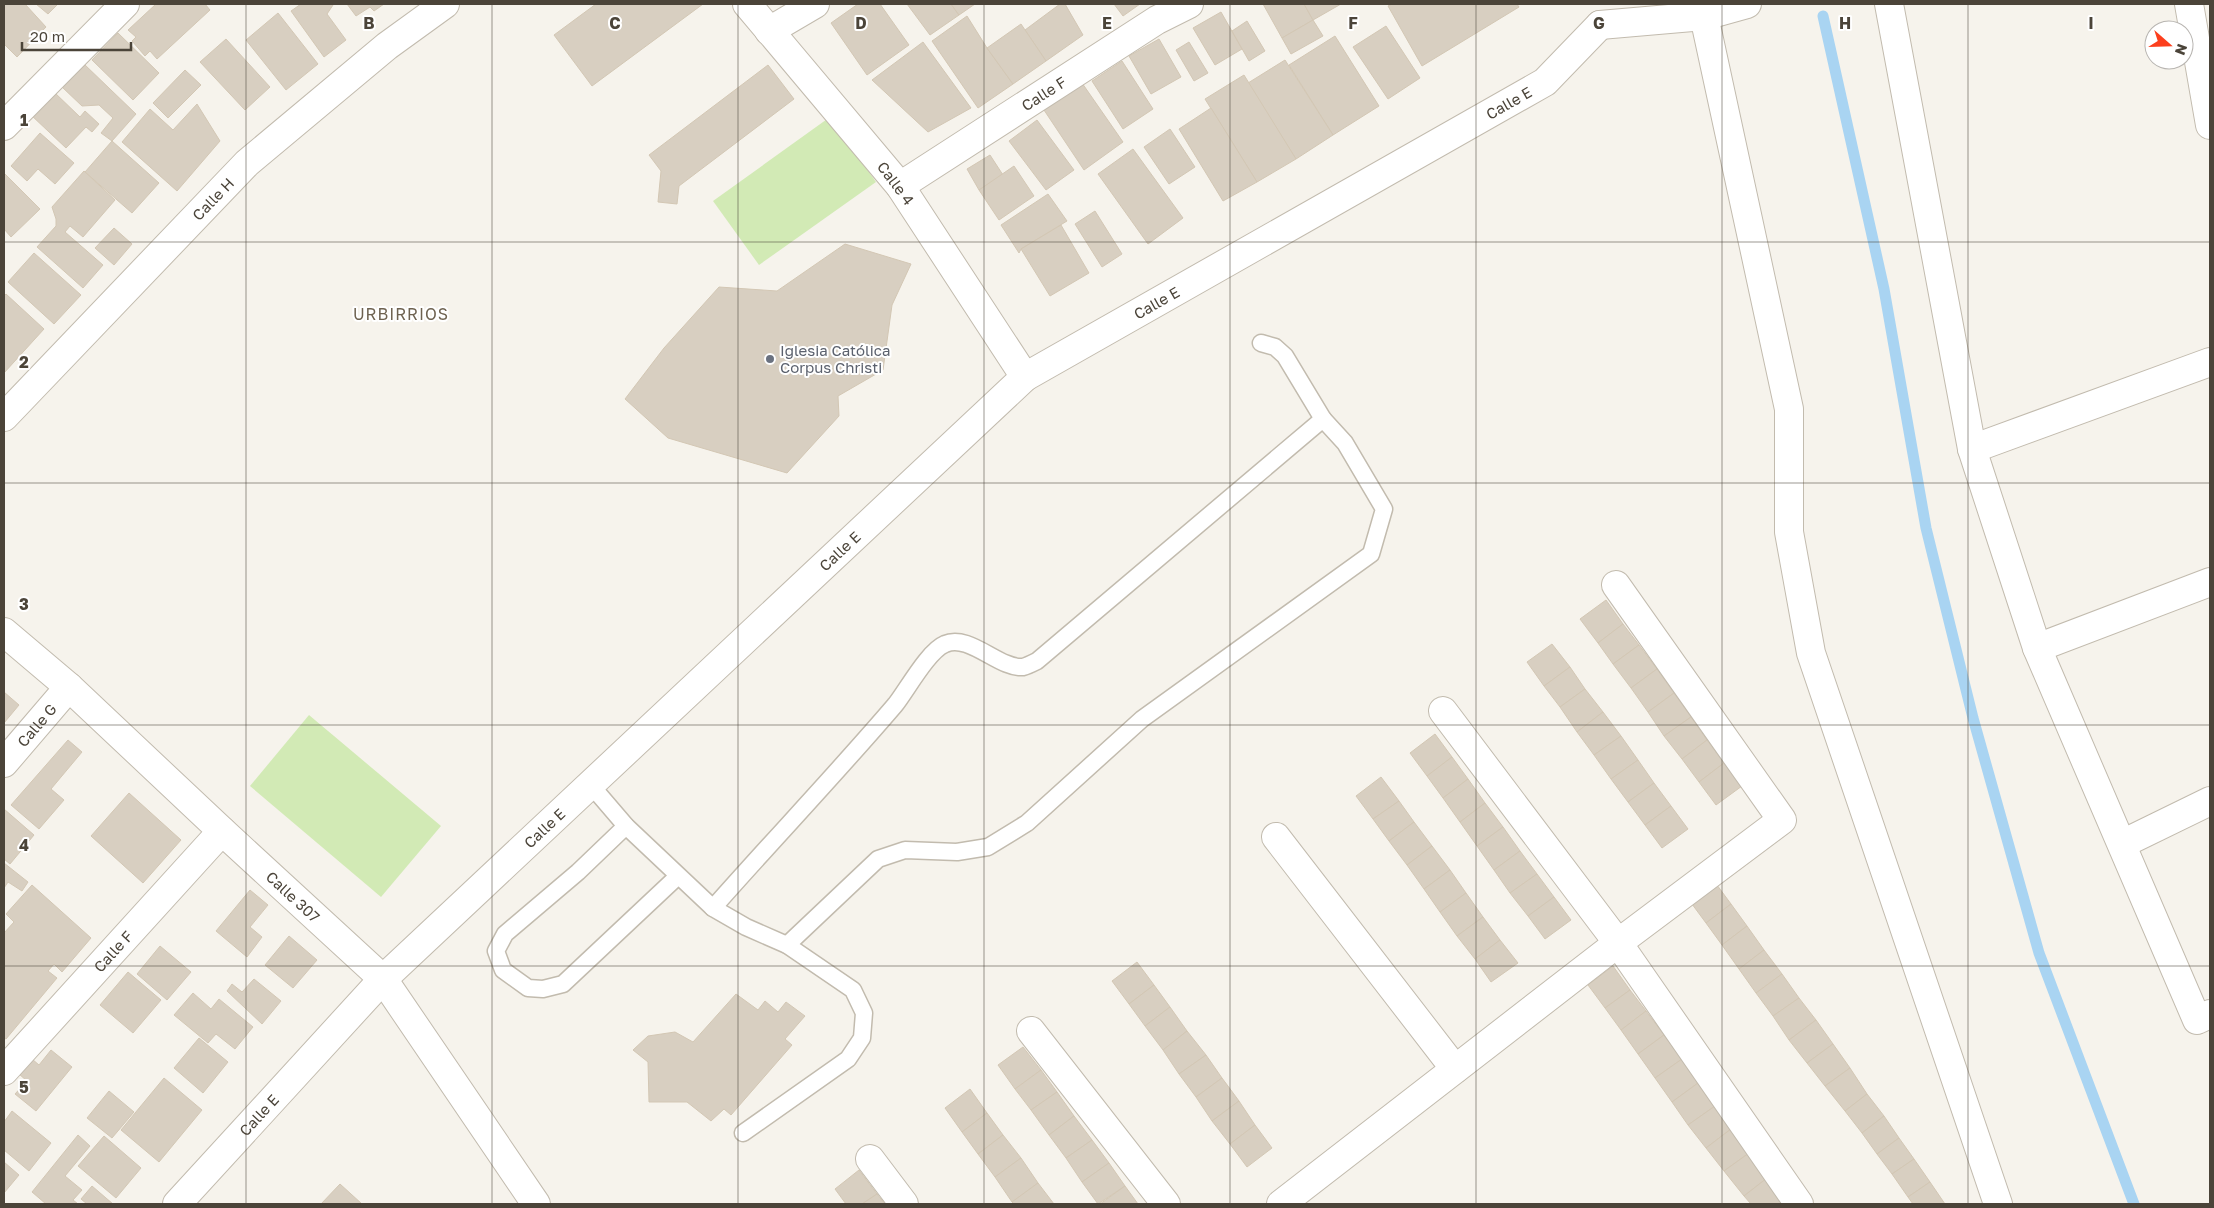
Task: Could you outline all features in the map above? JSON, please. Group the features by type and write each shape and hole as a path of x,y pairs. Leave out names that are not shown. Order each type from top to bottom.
{"street":[{"path":"4,126 125,4"},
{"name":"Calle H","path":"4,417 247,163 387,46 445,4"},
{"name":"Calle 4","path":"747,4 900,186 1025,377"},
{"path":"769,31 815,4"},
{"name":"Calle F","path":"900,186 1157,20 1189,4"},
{"path":"1598,14 1704,16 1747,4"},
{"path":"1889,4 1972,449 2036,648 2122,844 2196,1020 2210,1014"},
{"path":"2189,4 2210,125"},
{"name":"Calle E","path":"177,1204 384,979 1025,377 1545,82 1598,14"},
{"path":"1704,16 1789,409 1790,532 1811,653 1998,1204"},
{"path":"1972,449 2210,362"},
{"path":"2036,648 2210,582"},
{"path":"1281,1204 1782,820 1616,585"},
{"name":"Calle 307","path":"4,632 69,687 384,979 536,1204"},
{"name":"Calle G","path":"4,762 69,687"},
{"path":"1443,711 1618,944 1799,1204"},
{"path":"2122,844 2210,800"},
{"name":"Calle F","path":"4,1071 222,830"},
{"path":"1276,837 1455,1069"},
{"path":"1030,1031 1166,1204"},
{"path":"870,1159 904,1204"}],"lane":[{"path":"787,945 878,860 905,850 957,852 988,847 1027,823 1142,718 1371,554 1384,509 1346,443 1323,418 1285,356 1275,348 1260,343"},
{"path":"713,908 896,704 929,658 945,644 960,642 987,653 1010,666 1023,667 1037,661 1323,418"},
{"path":"590,784 626,826 713,908 746,927 787,945 853,990 864,1013 862,1038 848,1059 743,1133"},
{"path":"626,826 578,872 506,934 496,951 503,970 528,988 543,989 563,984 678,876"}],"green space":[{"path":"830,117 876,182 759,265 713,201"},
{"path":"309,715 441,826 381,897 250,786"}],"building":[{"path":"4,4 25,4 46,27 17,57 4,44"},
{"path":"36,4 58,4 48,14"},
{"path":"156,4 205,4 210,10 157,59 150,51 145,56 132,41 136,37 128,30"},
{"path":"301,4 333,5 327,14 346,40 324,57 291,11"},
{"path":"347,4 384,4 374,11 370,7 356,16"},
{"path":"596,4 703,4 592,86 554,35"},
{"path":"858,4 880,4 909,45 867,75 831,23"},
{"path":"907,4 951,4 959,15 930,35"},
{"path":"951,4 975,4 959,15"},
{"path":"1060,4 1065,4 1083,35 1046,61 1025,30"},
{"path":"1114,4 1140,4 1123,16"},
{"path":"1263,4 1304,4 1313,20 1282,38"},
{"path":"1304,4 1341,4 1313,20"},
{"path":"1392,4 1517,4 1519,7 1422,66 1388,6"},
{"path":"1221,12 1242,49 1215,65 1193,28"},
{"path":"278,13 318,64 286,90 246,40"},
{"path":"967,16 1013,84 978,108 932,41"},
{"path":"1313,20 1323,36 1291,54 1282,38"},
{"path":"1247,21 1265,51 1249,61 1232,31"},
{"path":"1021,24 1046,61 1013,84 987,48"},
{"path":"1386,26 1420,78 1388,99 1353,47"},
{"path":"118,33 159,73 133,100 92,60"},
{"path":"1335,36 1379,106 1333,135 1289,65"},
{"path":"226,39 270,87 245,110 200,62"},
{"path":"1159,39 1181,77 1151,94 1129,56"},
{"path":"923,42 971,108 928,132 872,80"},
{"path":"1189,42 1208,73 1194,81 1176,50"},
{"path":"1285,60 1333,135 1296,159 1248,83"},
{"path":"1122,61 1153,109 1123,129 1092,81"},
{"path":"84,64 136,114 112,141 101,133 113,118 99,105 82,106 62,87"},
{"path":"768,65 794,99 679,186 677,204 658,202 661,171 649,155"},
{"path":"185,70 201,85 168,118 153,103"},
{"path":"1244,75 1296,159 1257,182 1205,99"},
{"path":"1082,83 1123,142 1084,170 1044,110"},
{"path":"54,92 80,117 85,111 99,124 92,132 86,127 66,148 31,115"},
{"path":"197,104 220,141 177,191 122,142 150,109 173,130"},
{"path":"1211,108 1257,182 1223,201 1179,129"},
{"path":"1037,120 1074,170 1046,190 1009,141"},
{"path":"1170,129 1195,167 1169,184 1144,147"},
{"path":"40,133 74,163 55,184 38,169 27,181 11,166"},
{"path":"112,141 159,183 132,213 85,172"},
{"path":"1133,149 1183,218 1148,244 1098,174"},
{"path":"990,155 1003,175 979,190 967,169"},
{"path":"1014,166 1034,196 999,220 979,190"},
{"path":"84,171 115,200 83,237 70,226 65,232 103,265 83,288 37,247 56,226 52,207"},
{"path":"4,173 40,209 11,237 4,229"},
{"path":"1048,194 1067,221 1021,249 1019,253 1001,225"},
{"path":"1095,211 1122,254 1102,267 1075,224"},
{"path":"1061,225 1089,273 1050,296 1021,249"},
{"path":"114,228 132,244 114,265 95,248"},
{"name":"Iglesia Católica Corpus Christi","path":"845,244 911,264 892,305 883,370 838,396 839,416 787,473 668,438 625,399 664,348 719,287 777,291"},
{"path":"34,253 81,295 54,324 8,282"},
{"path":"6,294 44,329 4,373 4,296"},
{"path":"1606,600 1623,624 1598,643 1580,619"},
{"path":"1623,624 1639,645 1613,664 1598,643"},
{"path":"1552,644 1570,667 1544,686 1527,662"},
{"path":"1639,645 1657,669 1631,688 1613,664"},
{"path":"1570,667 1585,689 1560,707 1544,686"},
{"path":"1657,669 1674,693 1648,712 1631,688"},
{"path":"1585,689 1603,712 1577,732 1560,707"},
{"path":"4,692 19,705 4,723"},
{"path":"1674,693 1691,717 1664,736 1648,712"},
{"path":"1603,712 1621,736 1594,755 1577,732"},
{"path":"1691,717 1707,740 1682,759 1664,736"},
{"path":"1435,734 1452,757 1427,776 1410,753"},
{"path":"1621,736 1638,760 1611,779 1594,755"},
{"path":"68,740 82,752 51,789 64,800 39,829 11,805"},
{"path":"1707,740 1724,763 1699,782 1682,759"},
{"path":"1452,757 1468,779 1443,798 1427,776"},
{"path":"1638,760 1654,783 1628,802 1611,779"},
{"path":"1724,763 1742,786 1716,805 1699,782"},
{"path":"1381,777 1399,801 1373,819 1356,796"},
{"path":"1468,779 1485,803 1460,822 1443,798"},
{"path":"1654,783 1671,806 1645,825 1628,802"},
{"path":"129,793 181,840 143,883 91,836"},
{"path":"1399,801 1414,822 1389,841 1373,819"},
{"path":"1485,803 1503,827 1477,846 1460,822"},
{"path":"1671,806 1688,829 1662,848 1645,825"},
{"path":"4,809 34,835 10,864 4,859"},
{"path":"1414,822 1432,846 1407,865 1389,841"},
{"path":"1503,827 1520,851 1494,870 1477,846"},
{"path":"1432,846 1450,870 1424,889 1407,865"},
{"path":"1520,851 1537,874 1510,893 1494,870"},
{"path":"4,863 28,882 22,891 8,882 4,888"},
{"path":"1450,870 1466,893 1440,912 1424,889"},
{"path":"1537,874 1554,897 1528,916 1510,893"},
{"path":"1714,881 1731,904 1706,923 1689,900"},
{"path":"32,885 91,938 62,972 54,964 48,971 57,978 6,1039 4,1038 4,933 14,922 6,914"},
{"path":"250,890 268,905 250,927 262,937 247,957 216,931"},
{"path":"1466,893 1483,917 1457,936 1440,912"},
{"path":"1554,897 1571,920 1545,939 1528,916"},
{"path":"1731,904 1747,926 1722,945 1706,923"},
{"path":"1483,917 1500,940 1475,959 1457,936"},
{"path":"1747,926 1764,950 1739,969 1722,945"},
{"path":"289,936 317,960 293,988 265,965"},
{"path":"1500,940 1518,963 1491,982 1475,959"},
{"path":"160,946 191,972 167,1000 137,974"},
{"path":"1764,950 1782,974 1756,993 1739,969"},
{"path":"1137,962 1154,985 1129,1004 1112,981"},
{"path":"1613,966 1630,990 1605,1008 1588,985"},
{"path":"128,972 161,1000 133,1033 100,1005"},
{"path":"1782,974 1799,998 1773,1016 1756,993"},
{"path":"254,979 281,1001 262,1024 227,991 232,984 242,992"},
{"path":"1154,985 1170,1007 1145,1026 1129,1004"},
{"path":"1630,990 1646,1011 1621,1030 1605,1008"},
{"path":"193,993 211,1009 219,999 253,1027 235,1049 216,1034 208,1043 174,1015"},
{"path":"736,994 758,1010 765,1001 778,1012 786,1002 805,1016 785,1039 792,1045 731,1115 724,1109 711,1121 687,1102 649,1102 648,1062 633,1050 648,1036 675,1032 693,1042"},
{"path":"1799,998 1816,1020 1789,1040 1773,1016"},
{"path":"1170,1007 1187,1031 1163,1050 1145,1026"},
{"path":"1646,1011 1664,1035 1638,1054 1621,1030"},
{"path":"1816,1020 1833,1044 1807,1063 1789,1040"},
{"path":"1187,1031 1206,1055 1179,1074 1163,1050"},
{"path":"1664,1035 1682,1059 1655,1078 1638,1054"},
{"path":"199,1038 228,1062 203,1093 174,1068"},
{"path":"1833,1044 1850,1068 1825,1086 1807,1063"},
{"path":"1023,1047 1041,1070 1015,1089 998,1065"},
{"path":"51,1050 72,1067 36,1111 15,1094 27,1081 19,1074 32,1059 39,1065"},
{"path":"1206,1055 1222,1078 1196,1097 1179,1074"},
{"path":"1682,1059 1698,1083 1672,1102 1655,1078"},
{"path":"1850,1068 1867,1094 1845,1111 1825,1086"},
{"path":"1041,1070 1057,1092 1031,1110 1015,1089"},
{"path":"164,1078 202,1110 159,1162 121,1130"},
{"path":"1222,1078 1239,1101 1212,1121 1196,1097"},
{"path":"1698,1083 1715,1106 1688,1125 1672,1102"},
{"path":"970,1089 987,1113 962,1132 945,1108"},
{"path":"109,1091 134,1112 112,1138 87,1118"},
{"path":"1057,1092 1074,1116 1049,1135 1031,1110"},
{"path":"1867,1094 1884,1116 1862,1133 1845,1111"},
{"path":"1239,1101 1255,1125 1230,1144 1212,1121"},
{"path":"1715,1106 1731,1129 1706,1148 1688,1125"},
{"path":"12,1111 51,1143 29,1171 4,1150 4,1122"},
{"path":"987,1113 1003,1135 978,1154 962,1132"},
{"path":"1074,1116 1092,1140 1066,1158 1049,1135"},
{"path":"1884,1116 1899,1138 1877,1154 1862,1133"},
{"path":"1255,1125 1272,1148 1247,1167 1230,1144"},
{"path":"1731,1129 1749,1153 1724,1171 1706,1148"},
{"path":"78,1135 90,1146 65,1176 82,1190 73,1200 78,1204 46,1204 32,1192"},
{"path":"1003,1135 1021,1158 995,1177 978,1154"},
{"path":"104,1136 141,1168 116,1198 78,1166"},
{"path":"1899,1138 1914,1159 1892,1174 1877,1154"},
{"path":"1092,1140 1109,1163 1082,1182 1066,1158"},
{"path":"1749,1153 1767,1178 1744,1196 1724,1171"},
{"path":"1021,1158 1038,1183 1012,1202 995,1177"},
{"path":"1914,1159 1930,1182 1908,1197 1892,1174"},
{"path":"4,1162 19,1175 4,1193"},
{"path":"1109,1163 1125,1186 1098,1204 1082,1182"},
{"path":"859,1170 877,1194 862,1204 846,1204 835,1189"},
{"path":"1767,1178 1783,1202 1780,1204 1751,1204 1744,1196"},
{"path":"1930,1182 1945,1204 1913,1204 1908,1197"},
{"path":"1038,1183 1054,1204 1014,1204 1012,1202"},
{"path":"340,1184 362,1204 321,1204"},
{"path":"92,1186 113,1204 87,1204 81,1199"},
{"path":"1125,1186 1138,1204 1100,1204"},
{"path":"877,1194 885,1204 862,1204"}],"waterway":[{"path":"1823,16 1884,289 1926,528 1973,718 2039,953 2134,1204"}],"place":[{"name":"Iglesia Católica Corpus Christi","path":"770,359"}],"district":[{"name":"URBIRRIOS","path":"401,314"}]}
